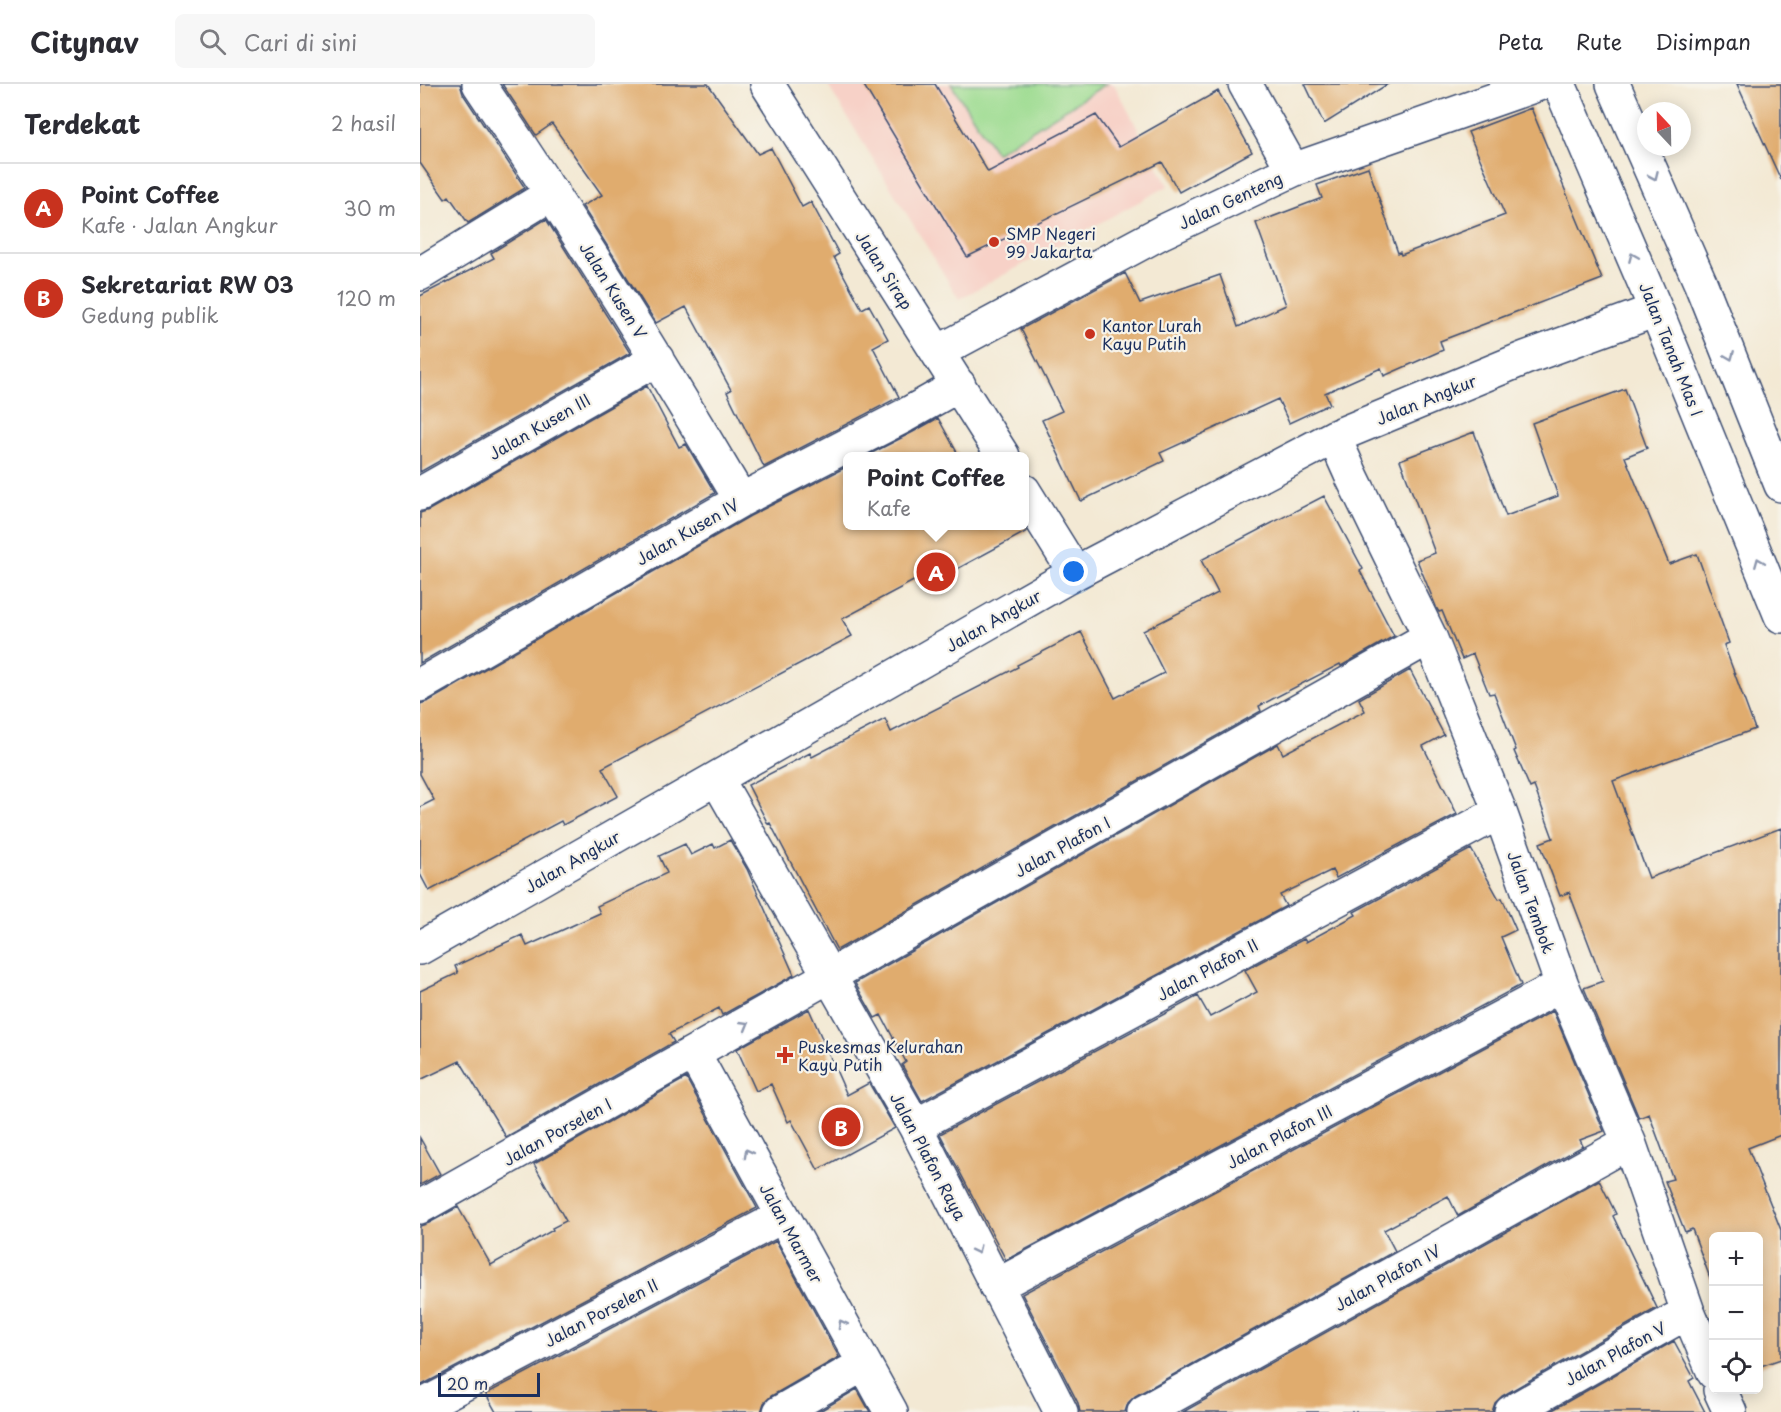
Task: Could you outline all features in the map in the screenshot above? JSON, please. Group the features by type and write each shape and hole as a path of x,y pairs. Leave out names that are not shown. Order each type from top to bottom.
{"street":[{"name":"Jalan Kusen V","path":"479,84 553,193 657,358 741,500"},
{"name":"Jalan Sirap","path":"767,84 1001,452"},
{"path":"1245,84 1293,170"},
{"name":"Jalan Genteng","path":"938,352 1162,232 1293,170 1539,84"},
{"name":"Jalan Tanah Mas I","path":"1559,84 1656,310 1781,616"},
{"path":"1613,84 1700,282 1781,485"},
{"path":"420,274 553,193"},
{"name":"Jalan Angkur","path":"420,948 1075,573 1335,436 1525,358 1656,310"},
{"name":"Jalan Kusen III","path":"420,494 657,358"},
{"name":"Jalan Kusen IV","path":"420,685 741,500 959,385"},
{"name":"Jalan Tembok","path":"1335,436 1352,477 1430,638 1500,812 1562,985 1629,1142 1688,1312 1709,1363"},
{"path":"1029,499 1075,573"},
{"name":"Jalan Plafon I","path":"694,1054 1430,638"},
{"name":"Jalan Plafon Raya","path":"717,779 915,1126 1061,1412"},
{"name":"Jalan Plafon II","path":"915,1126 1500,812"},
{"name":"Jalan Plafon III","path":"996,1286 1562,985"},
{"name":"Jalan Porselen I","path":"420,1207 694,1054"},
{"name":"Jalan Marmer","path":"694,1054 891,1412"},
{"name":"Jalan Plafon IV","path":"1144,1412 1629,1142"},
{"name":"Jalan Porselen II","path":"420,1407 783,1216"},
{"name":"Jalan Plafon V","path":"1511,1412 1688,1312"},
{"path":"780,1412 864,1364"},
{"path":"1722,1394 1730,1412"}],"shaded area":[{"name":"SMP Negeri 99 Jakarta","path":"827,84 1114,84 1168,186 959,299"}],"green space":[{"path":"951,84 1106,84 996,153"}],"building":[{"path":"420,84 460,84 463,94 525,188 468,223 449,196 445,199 420,163"},
{"path":"502,84 708,84 758,154 771,148 802,207 811,202 839,254 834,257 862,309 869,305 888,339 873,347 899,397 764,467 727,392 731,390 686,307 656,323 582,206 602,195 552,124 536,135"},
{"path":"863,84 935,84 988,172 1096,115 1119,147 1218,91 1252,152 1179,192 1162,162 967,257"},
{"path":"1305,84 1388,84 1324,124"},
{"path":"1737,84 1781,84 1781,180"},
{"path":"1531,108 1602,279 1440,341 1443,350 1384,376 1381,368 1325,393 1330,404 1289,423 1278,399 1160,453 1164,461 1081,501 1042,420 1062,411 1021,329 1125,273 1140,303 1220,275 1238,327 1286,305 1256,223 1322,198 1317,185 1368,167 1398,253 1400,252 1401,255 1505,215 1468,132"},
{"path":"546,219 630,353 420,472 420,296 494,258 491,253"},
{"path":"647,386 679,447 686,444 715,493 420,663 420,513"},
{"path":"1625,389 1647,448 1625,457 1669,564 1697,554 1729,643 1724,645 1755,729 1613,781 1649,878 1781,828 1781,1135 1748,1148 1781,1230 1781,1359 1763,1365 1763,1232 1709,1232 1709,1275 1692,1229 1685,1232 1665,1181 1673,1179 1649,1114 1639,1118 1584,988 1603,981 1569,892 1560,896 1540,843 1553,838 1534,786 1530,788 1514,751 1516,750 1494,693 1489,694 1473,654 1462,659 1442,611 1439,612 1437,609 1417,560 1435,553 1400,460 1474,432 1506,516 1558,496 1532,423"},
{"path":"938,418 957,452 874,452"},
{"path":"843,469 843,530 1027,531 924,587 919,578 842,619 852,636 602,768 618,796 563,825 561,821 429,891 420,874 420,807 434,800 420,774 420,704 429,701 750,516"},
{"path":"1324,496 1363,569 1360,571 1394,636 1341,666 1340,664 1259,706 1261,711 837,950 748,785 810,753 812,757 885,719 891,732 1081,632 1115,698 1164,673 1143,631 1218,593 1201,560"},
{"path":"1410,670 1444,735 1423,746 1457,814 1336,878 1332,870 1280,895 1286,906 922,1101 902,1065 906,1062 881,1015 875,1018 855,983 1278,744 1283,754 1365,711 1359,699"},
{"path":"730,840 747,869 794,975 722,1015 719,1008 669,1034 674,1042 506,1137 460,1061 420,1080 420,991 458,973 455,966 522,935 527,946 600,913 597,906 667,873 659,856 685,844 691,855 713,844 715,848"},
{"path":"1471,849 1499,899 1502,898 1516,930 1501,937 1521,985 1006,1260 940,1134 1198,996 1210,1017 1257,992 1245,970 1304,939 1306,942 1356,915 1354,912"},
{"path":"809,1009 847,1095 869,1083 895,1128 818,1170 791,1120 788,1122 771,1084 756,1091 737,1049"},
{"path":"1553,1011 1604,1131 1580,1140 1583,1146 1458,1216 1448,1196 1384,1230 1395,1251 1135,1396 1128,1403 1125,1412 1080,1412 1078,1403 1022,1294"},
{"path":"686,1078 757,1208 420,1386 420,1226 458,1207 491,1265 566,1221 534,1164"},
{"path":"420,1138 440,1174 420,1185"},
{"path":"1599,1180 1616,1214 1613,1216 1657,1308 1502,1396 1495,1403 1492,1412 1183,1412"},
{"path":"776,1241 839,1357 771,1396 764,1403 761,1412 496,1412 486,1394"},
{"path":"1674,1341 1694,1378 1689,1381 1705,1412 1549,1412"},
{"path":"857,1389 870,1412 818,1412"}],"place":[{"name":"SMP Negeri 99 Jakarta","path":"994,242"},
{"name":"Kantor Lurah Kayu Putih","path":"1090,334"},
{"name":"Point Coffee","path":"936,572"},
{"name":"Puskesmas Kelurahan Kayu Putih","path":"785,1055"},
{"name":"Sekretariat RW 03","path":"841,1127"}]}
